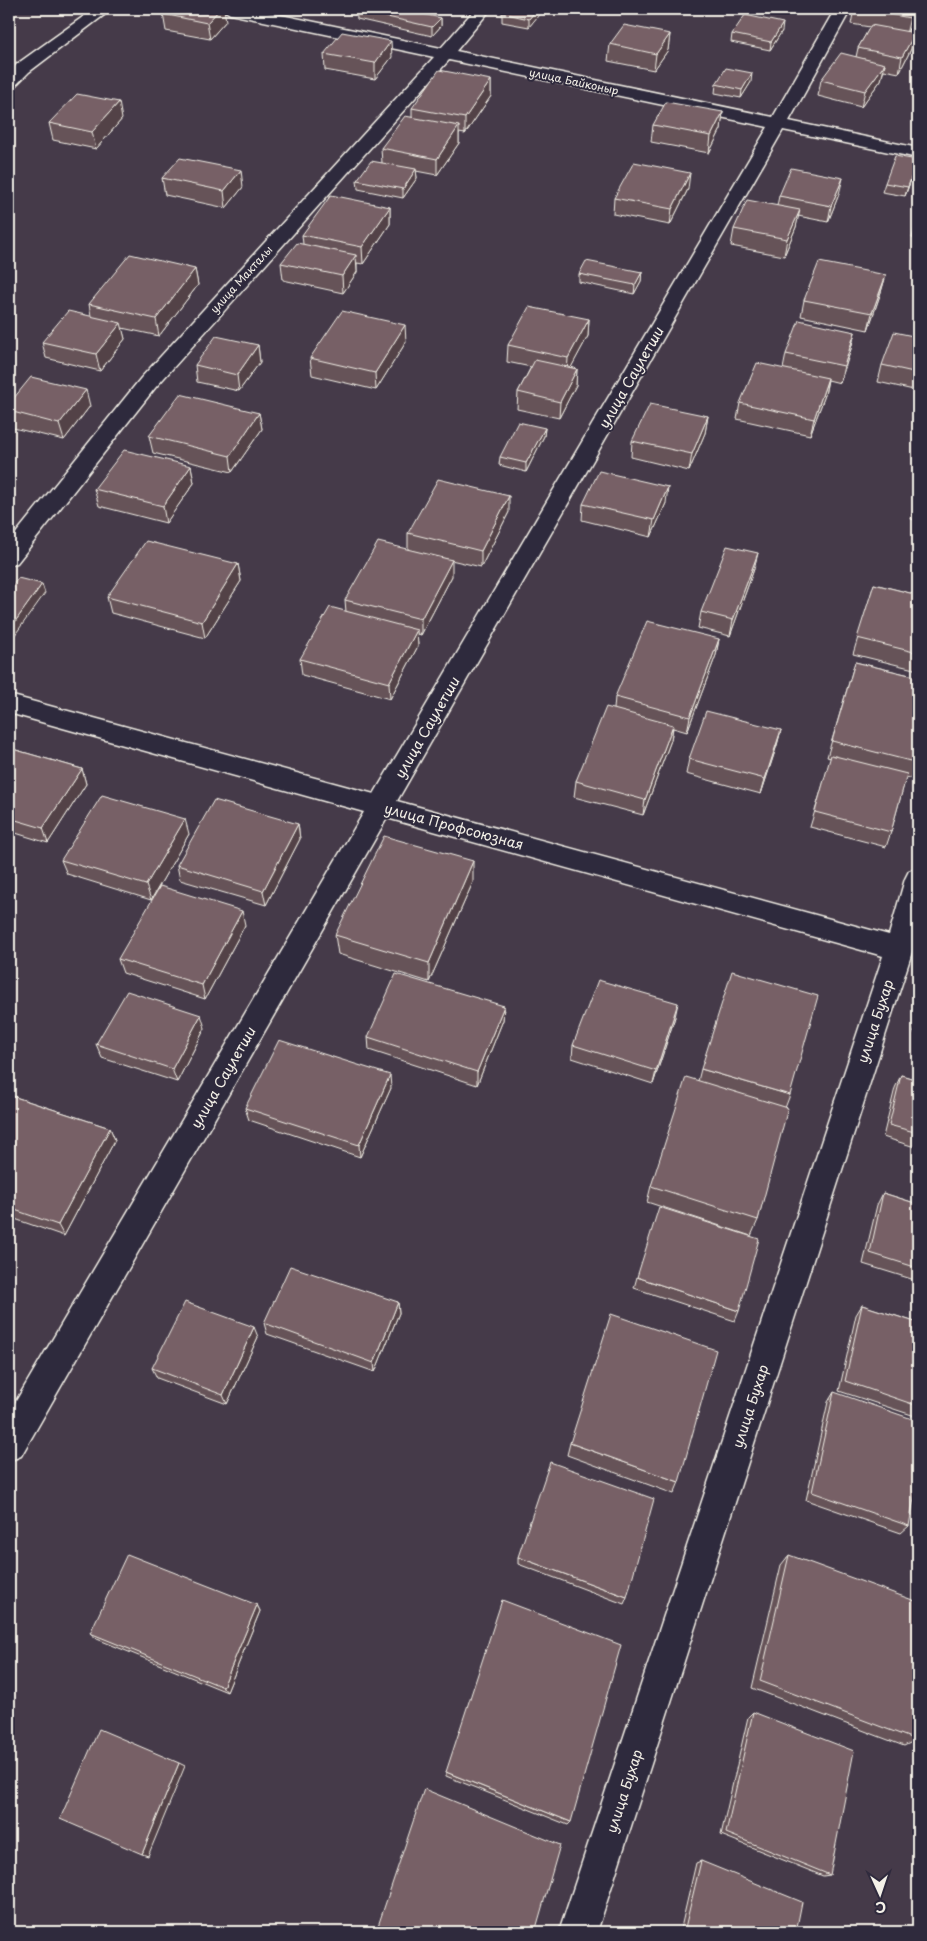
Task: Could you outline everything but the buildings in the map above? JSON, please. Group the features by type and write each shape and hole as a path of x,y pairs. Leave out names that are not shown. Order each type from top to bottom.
{"street":[{"path":"9,82 23,68 104,9"},
{"name":"улица Байконыр","path":"230,9 918,154"},
{"name":"улица Макталы","path":"9,557 148,382 445,54 483,9"},
{"name":"улица Саулетши","path":"9,1444 778,124 843,9"},
{"name":"улица Профсоюзная","path":"9,704 899,949"},
{"name":"улица Бухар","path":"578,1932 899,949 918,878"}]}
